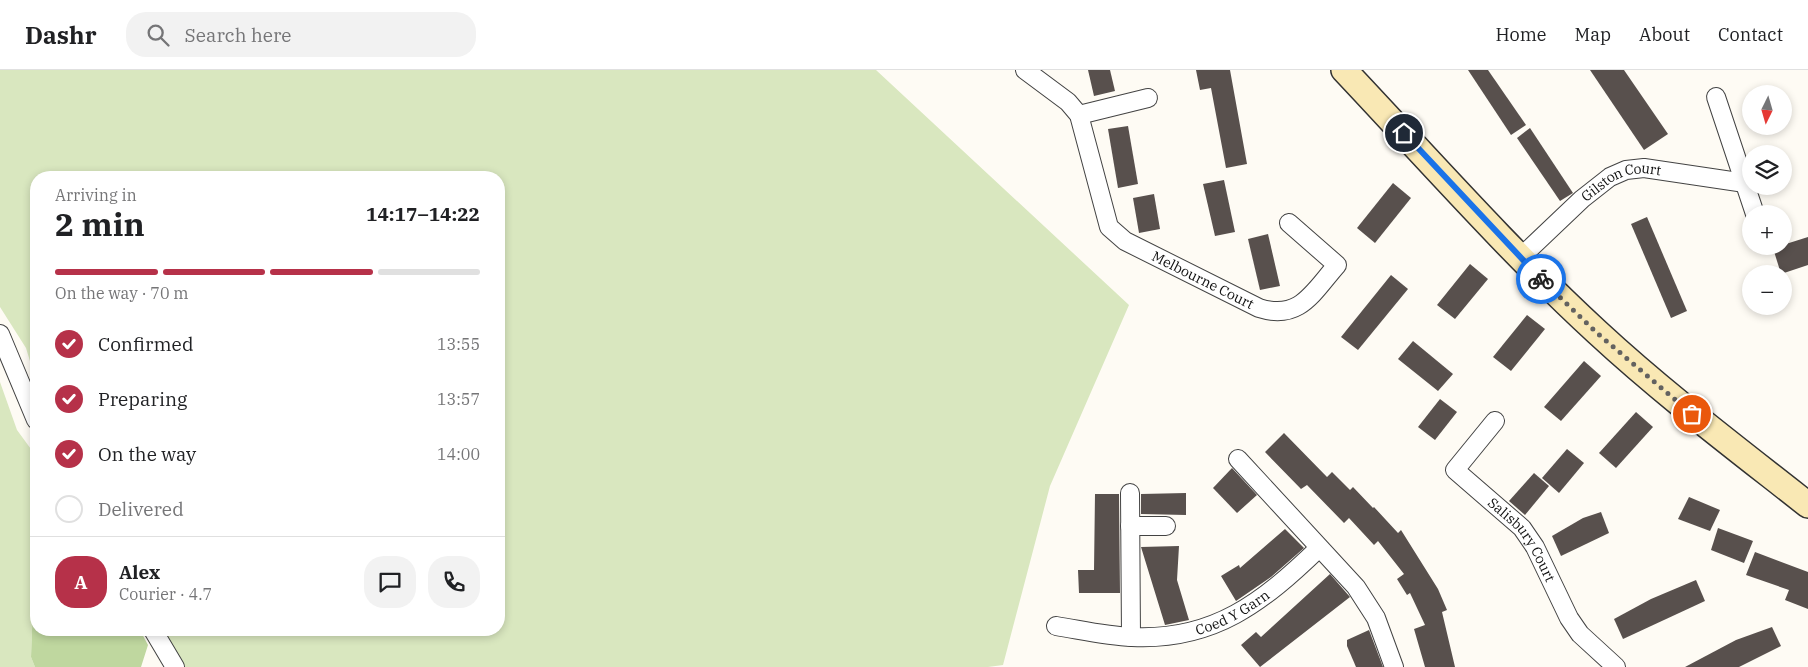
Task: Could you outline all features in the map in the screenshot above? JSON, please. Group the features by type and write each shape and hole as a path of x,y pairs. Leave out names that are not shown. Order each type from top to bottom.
{"street":[{"name":"Melbourne Court","path":"1025,70 1068,102 1079,115 1110,227 1125,241 1259,308 1275,313 1288,312 1302,305 1337,264 1289,223"},
{"path":"1344,70 1521,257 1597,333 1736,450 1808,505"},
{"path":"1716,97 1742,174"},
{"path":"1079,115 1148,98"},
{"name":"Gilston Court","path":"1521,257 1582,199 1610,177 1626,170 1644,168 1742,183"},
{"path":"0,334 30,406"},
{"name":"Salisbury Court","path":"1496,421 1455,470 1522,528 1535,547 1569,618 1580,634 1616,667"},
{"path":"1238,459 1356,587 1376,618 1394,667"},
{"path":"1130,493 1131,638"},
{"path":"1130,526 1166,526"},
{"name":"Coed Y Garn","path":"1056,626 1131,638 1168,637 1196,630 1224,620 1255,604 1288,578 1319,548"},
{"path":"157,636 175,667"}],"green space":[{"path":"0,70 876,70 1129,305 1050,486 1003,665 988,667 181,667 162,636 505,636 505,171 30,171 30,361 26,348 0,307"},
{"path":"0,382 17,430 30,448 30,636 32,636 31,657 35,667 0,667"},
{"path":"32,636 143,636 148,645 141,667 35,667 31,657"}],"building":[{"path":"1088,70 1110,70 1115,91 1094,96"},
{"path":"1196,70 1230,70 1247,164 1226,168 1211,88 1200,90"},
{"path":"1468,70 1488,70 1526,125 1511,135"},
{"path":"1590,70 1624,70 1668,134 1644,150"},
{"path":"1128,126 1138,184 1118,188 1108,129"},
{"path":"1530,128 1573,193 1560,201 1517,138"},
{"path":"1224,180 1235,232 1215,236 1203,184"},
{"path":"1393,183 1411,198 1375,243 1357,228"},
{"path":"1154,194 1160,229 1139,233 1133,198"},
{"path":"1647,217 1687,311 1671,318 1631,224"},
{"path":"1268,234 1280,286 1260,290 1248,239"},
{"path":"1808,237 1808,265 1792,270 1792,265 1778,265 1775,255 1792,255 1792,242"},
{"path":"1470,264 1488,279 1455,319 1437,305"},
{"path":"1391,275 1408,289 1358,350 1341,337"},
{"path":"1527,315 1545,329 1511,371 1493,357"},
{"path":"1413,341 1453,374 1438,391 1398,359"},
{"path":"1584,361 1601,376 1561,421 1544,407"},
{"path":"1440,399 1457,412 1435,440 1418,427"},
{"path":"1636,412 1653,427 1616,468 1599,453"},
{"path":"1284,433 1327,477 1332,472 1350,490 1353,487 1398,533 1401,530 1438,589 1447,610 1442,612 1455,667 1425,667 1414,629 1425,625 1410,593 1407,595 1397,579 1404,574 1378,541 1374,545 1349,518 1344,523 1307,485 1301,489 1265,452"},
{"path":"1567,449 1584,463 1559,493 1542,478"},
{"path":"1232,468 1257,495 1237,513 1213,488"},
{"path":"1534,473 1549,486 1525,515 1509,501"},
{"path":"1186,493 1186,515 1141,514 1141,494"},
{"path":"1095,494 1119,494 1120,593 1079,593 1078,570 1094,570"},
{"path":"1689,497 1720,510 1710,531 1678,519"},
{"path":"1601,512 1609,533 1561,556 1552,536 1583,518"},
{"path":"1718,528 1753,541 1744,563 1711,550"},
{"path":"1285,529 1304,548 1271,577 1236,601 1221,576 1239,565 1240,568"},
{"path":"1179,546 1177,580 1189,620 1165,625 1141,547"},
{"path":"1755,552 1808,572 1808,609 1785,600 1789,590 1746,575"},
{"path":"1330,574 1350,597 1260,667 1241,645 1256,632 1261,637"},
{"path":"1696,580 1705,601 1623,639 1614,619 1651,599"},
{"path":"1772,627 1781,646 1739,667 1685,667 1736,640"},
{"path":"1369,630 1383,667 1356,667 1347,646 1347,640"}],"way so far":[{"path":"1541,279 1597,333 1692,414"}],"route":[{"path":"1404,133 1541,279"}]}
